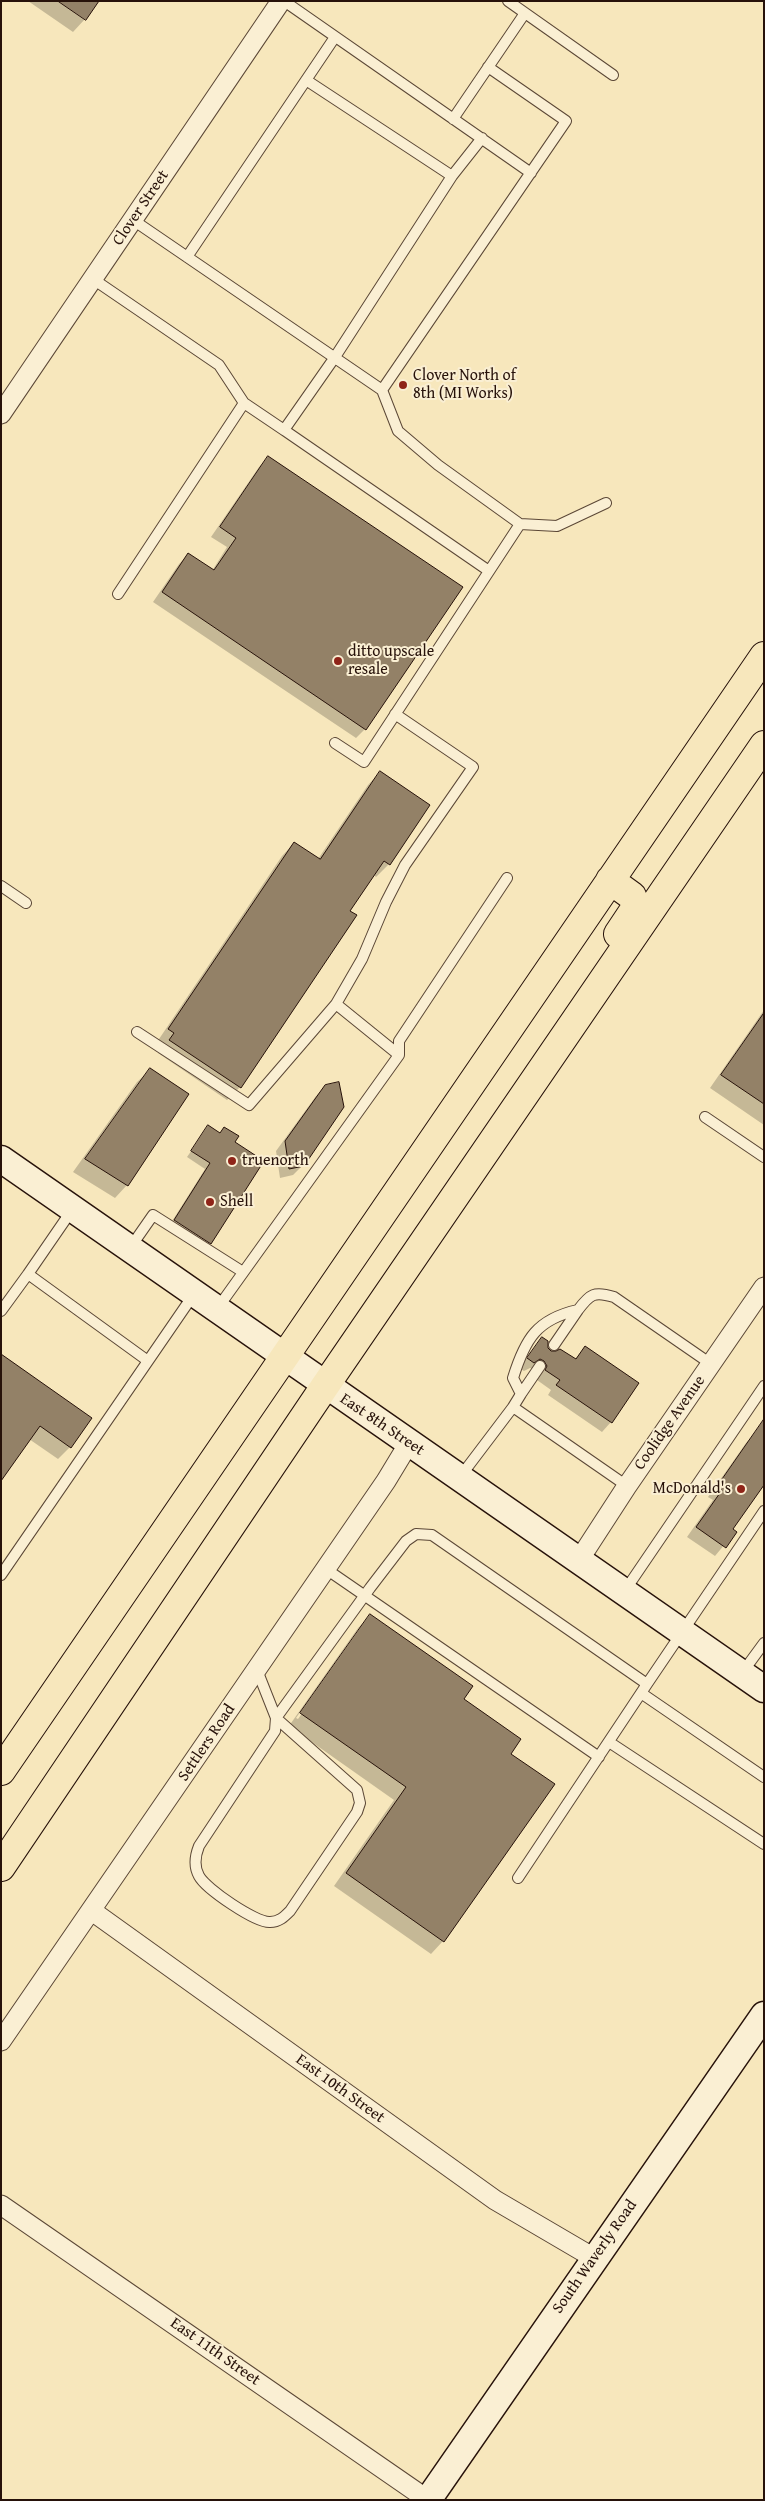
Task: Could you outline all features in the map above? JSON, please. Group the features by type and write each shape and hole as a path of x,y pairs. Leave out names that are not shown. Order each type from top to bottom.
{"highway":[{"path":"1,1770 764,656"},
{"path":"3,1860 325,1386 498,1138 764,745"},
{"path":"498,1138 516,1084 636,907 632,896 610,880"}],"main road":[{"name":"East 8th Street","path":"1,1159 325,1386 764,1689"},
{"name":"South Waverly Road","path":"428,2500 764,2015"}],"street":[{"name":"Clover Street","path":"1,414 283,1"},
{"name":"Coolidge Avenue","path":"579,1560 627,1486 762,1293"},
{"name":"Settlers Road","path":"1,2041 326,1569 386,1481 409,1443"},
{"name":"East 10th Street","path":"92,1911 494,2200 594,2258"},
{"name":"East 11th Street","path":"1,2205 428,2500"}],"lane":[{"path":"283,1 531,173"},
{"path":"508,1 613,75"},
{"path":"453,118 525,13"},
{"path":"187,257 336,37"},
{"path":"382,390 566,120 488,67"},
{"path":"306,80 452,176"},
{"path":"284,430 335,357 452,176 482,138"},
{"path":"133,220 382,390 398,431 438,465 520,524 557,526 606,503"},
{"path":"93,279 219,365 244,403 489,571"},
{"path":"118,594 244,403"},
{"path":"335,743 364,762 520,524"},
{"path":"137,1032 249,1104 336,1004 362,959 386,902 406,866 473,767 395,714"},
{"path":"216,1310 399,1055 399,1041 507,878"},
{"path":"1,886 26,903"},
{"path":"336,1004 399,1055"},
{"path":"705,1117 764,1157"},
{"path":"1,1311 72,1209"},
{"path":"130,1249 153,1215 243,1272"},
{"path":"28,1274 148,1361"},
{"path":"554,1345 589,1296 601,1293 614,1297 711,1364"},
{"path":"1,1575 194,1294"},
{"path":"521,1394 513,1378 518,1359 532,1335 544,1322 557,1315 578,1310"},
{"path":"460,1478 513,1407 540,1366"},
{"path":"624,1592 764,1386"},
{"path":"513,1407 627,1486"},
{"path":"518,1878 681,1631 764,1511"},
{"path":"276,1718 364,1595 406,1541 416,1534 432,1535 764,1777"},
{"path":"326,1569 599,1757"},
{"path":"742,1673 764,1643"},
{"path":"257,1670 276,1718 275,1731 199,1846 195,1856 199,1876 208,1888 257,1920 269,1923 280,1920 290,1911 357,1812 360,1803 357,1790 276,1718"},
{"path":"609,1742 764,1844"}],"building":[{"path":"58,1 99,1 86,20"},
{"name":"ditto upscale resale","path":"268,456 463,587 366,730 162,592 188,553 214,570 236,538 220,527"},
{"path":"380,771 430,805 390,865 384,861 350,911 357,915 241,1088 169,1040 174,1033 168,1029 294,842 320,859"},
{"path":"764,1013 764,1104 721,1075"},
{"path":"150,1068 189,1094 128,1186 85,1159"},
{"path":"339,1082 344,1107 304,1166 289,1169 285,1141 325,1085"},
{"path":"208,1125 220,1133 224,1127 239,1136 235,1142 264,1161 211,1244 174,1220 210,1163 191,1151"},
{"path":"542,1337 548,1341 548,1348 551,1351 560,1349 576,1359 585,1346 639,1383 612,1423 556,1385 560,1380 545,1370 547,1366 544,1361 540,1359 534,1363 527,1358"},
{"path":"1,1354 92,1418 71,1448 40,1426 1,1481"},
{"name":"McDonald's","path":"764,1419 764,1485 733,1529 737,1532 726,1548 696,1527 722,1490 717,1487"},
{"path":"370,1614 473,1686 464,1699 521,1739 511,1754 555,1784 444,1942 346,1873 406,1787 300,1713"}],"place":[{"name":"Clover North of 8th (MI Works)","path":"403,385"},
{"name":"ditto upscale resale","path":"338,661"},
{"name":"truenorth","path":"232,1161"},
{"name":"Shell","path":"210,1202"},
{"name":"McDonald's","path":"741,1489"}]}
